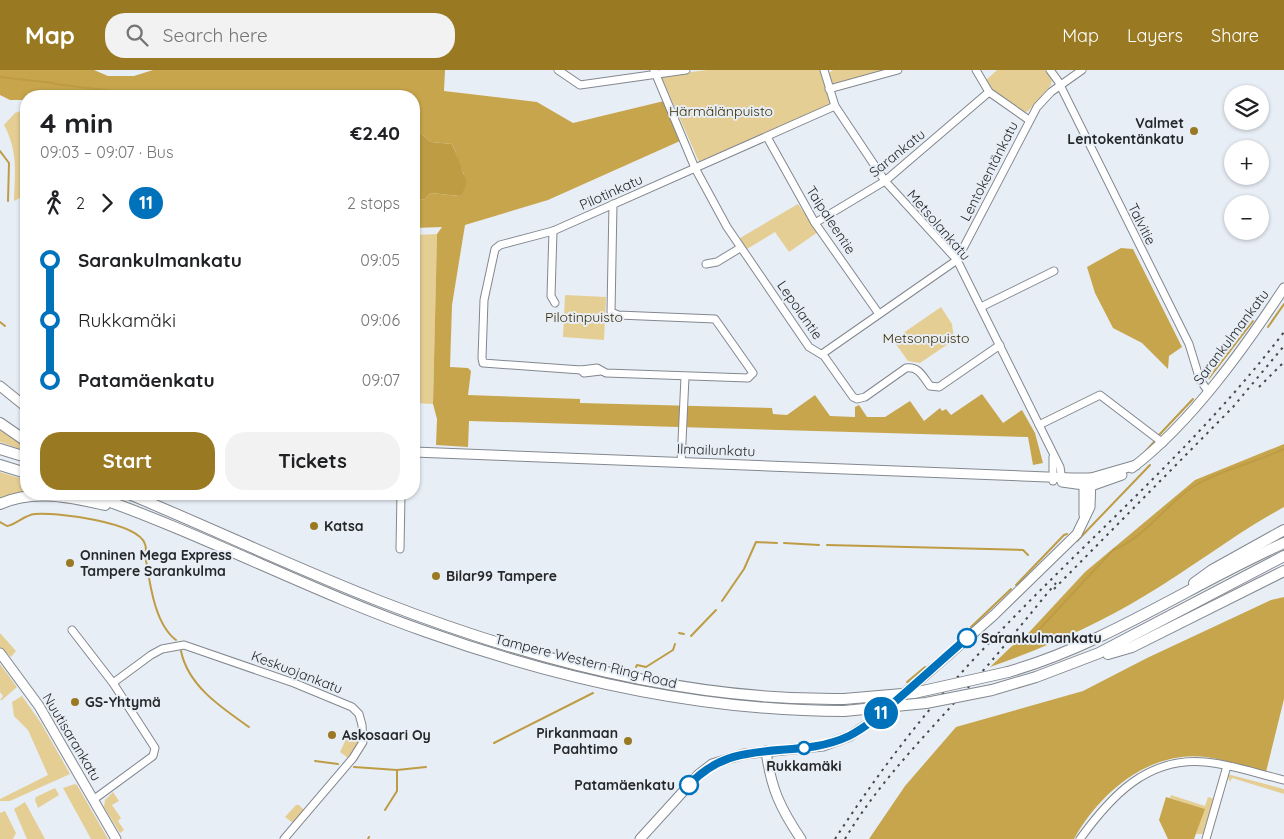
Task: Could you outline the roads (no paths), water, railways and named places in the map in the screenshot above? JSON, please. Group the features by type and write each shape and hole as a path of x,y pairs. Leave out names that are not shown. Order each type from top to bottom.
{"highway":[{"path":"0,423 20,437"},
{"path":"0,449 20,455"},
{"path":"0,465 20,471"},
{"path":"0,504 20,498"},
{"path":"76,500 147,515"},
{"name":"Tampere Western Ring Road","path":"105,500 147,515 410,626 551,670 621,687 692,700 791,711 844,711 926,703 992,690 1068,665 1137,634 1284,556"},
{"name":"Tampere Western Ring Road","path":"143,500 380,601 492,641 555,658 664,683 744,695 844,699 914,693 981,680 1037,664 1092,642 1284,543"},
{"path":"1156,610 1212,570 1284,530"},
{"path":"1068,665 1132,647 1284,571"},
{"path":"1263,581 1284,577"}],"main road":[{"name":"Sarankulmankatu","path":"1088,482 1136,465 1163,443 1208,391 1284,288"},
{"path":"0,386 20,401"},
{"name":"Ilmailunkatu","path":"420,452 1017,476 1088,482"},
{"path":"640,839 693,780 712,764 733,756 823,746 850,736 863,728 994,615 1077,534 1084,518 1088,482"},
{"name":"Nuutisarankatu","path":"0,653 31,694 116,839"},
{"path":"766,751 769,777 776,799 801,839"}],"street":[{"path":"558,70 580,85 655,72 686,70"},
{"name":"Metsolankatu","path":"824,70 835,106 885,181 957,260 1060,467 1057,479"},
{"path":"829,89 898,70"},
{"path":"976,70 989,92 1029,120"},
{"name":"Talvitie","path":"1050,70 1189,344 1200,380 1208,391"},
{"name":"Lentokentänkatu","path":"822,354 957,260 1029,120 1043,100 1059,85 1082,70"},
{"name":"Lepolantie","path":"655,72 695,168 740,248 809,346 822,354 848,392 857,399 865,396 906,368 912,367 919,371 930,386 939,387 1000,345"},
{"name":"Sarankatu","path":"815,223 885,181 989,92"},
{"name":"Pilotinkatu","path":"685,377 601,371 597,368 582,370 486,364 482,361 484,300 495,249 500,245 553,231 835,106"},
{"name":"Taipaleentie","path":"767,137 815,223 879,314"},
{"path":"613,204 611,312 618,315 715,319 753,373 748,378 685,377 681,462"},
{"path":"553,231 551,296 555,303"},
{"path":"706,264 717,262 740,248"},
{"path":"981,307 1054,271"},
{"path":"1039,425 1100,395 1163,443"},
{"path":"400,549 401,500"},
{"path":"72,630 113,683 152,742 155,750 146,761 94,800"},
{"name":"Keskuojankatu","path":"113,683 156,652 184,645 294,682 352,707 359,714 363,742 353,758 284,839"},
{"path":"1080,839 1110,800 1145,773 1185,762 1206,762 1284,780"},
{"path":"1206,839 1227,766"}],"waterway":[{"path":"0,77 53,83"},
{"path":"55,84 104,90"},
{"path":"0,151 9,163 8,201"},
{"path":"1268,327 1284,304"},
{"path":"1209,378 1253,321"},
{"path":"0,322 5,326"},
{"path":"1159,435 1193,399"},
{"path":"1144,453 1154,442"},
{"path":"1034,635 1113,550 1125,545 1145,529 1184,493 1216,475 1284,449"},
{"path":"1077,541 1150,465"},
{"path":"0,522 7,526 35,514 60,515 113,524 139,536 146,546 149,581 158,614 169,633 176,640"},
{"path":"1016,585 1067,534"},
{"path":"722,601 744,569 756,542 777,543"},
{"path":"784,543 819,545"},
{"path":"827,545 1023,550 1028,555"},
{"path":"971,627 1011,589"},
{"path":"691,636 716,610"},
{"path":"679,633 684,634"},
{"path":"636,667 637,665 646,667 673,650 675,644"},
{"path":"181,651 185,664 198,685 217,704 249,727"},
{"path":"907,682 925,667"},
{"path":"494,743 593,693"},
{"path":"315,761 338,764"},
{"path":"354,767 397,770 426,767"},
{"path":"385,810 397,791 397,770"}],"railway":[{"path":"835,839 870,787 908,736 969,664 1179,452 1216,413 1284,332"},
{"path":"1054,589 1233,407 1284,346"},
{"path":"1259,387 1284,362"},
{"path":"845,839 889,777 984,670 1056,583"}],"place":[{"name":"Valmet Lentokentänkatu","path":"1194,131"},
{"name":"Katsa","path":"314,526"},
{"name":"Onninen Mega Express Tampere Sarankulma","path":"70,563"},
{"name":"Bilar99 Tampere","path":"436,576"},
{"name":"Sarankulmankatu","path":"967,638"},
{"name":"GS-Yhtymä","path":"75,702"},
{"name":"Askosaari Oy","path":"332,735"},
{"name":"Pirkanmaan Paahtimo","path":"628,741"},
{"name":"Rukkamäki","path":"804,748"},
{"name":"Patamäenkatu","path":"689,785"}],"park label":[{"name":"Härmälänpuisto","path":"721,111"},
{"name":"Pilotinpuisto","path":"584,317"},
{"name":"Metsonpuisto","path":"926,338"}]}
